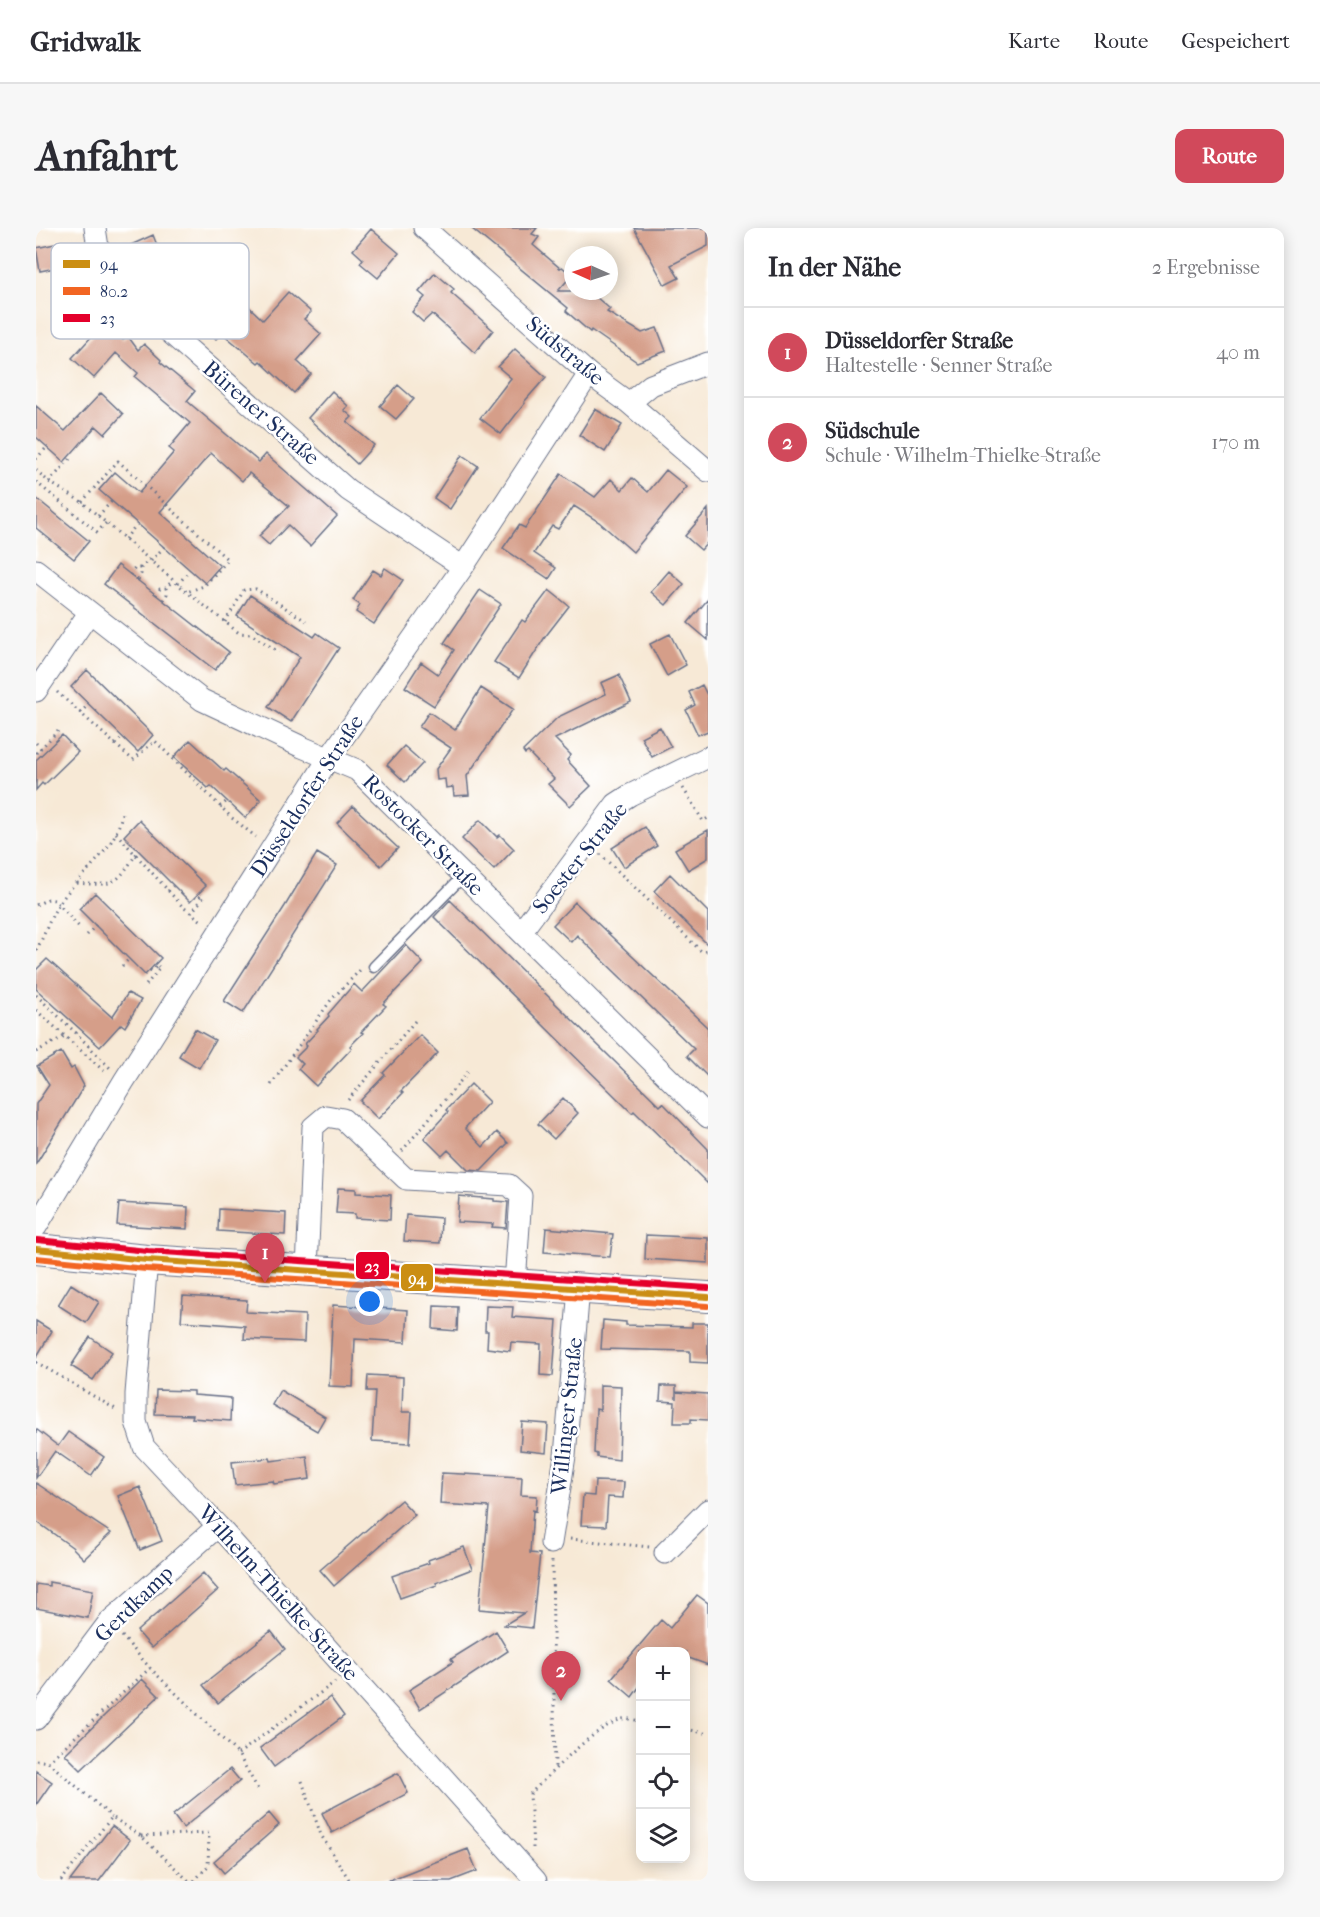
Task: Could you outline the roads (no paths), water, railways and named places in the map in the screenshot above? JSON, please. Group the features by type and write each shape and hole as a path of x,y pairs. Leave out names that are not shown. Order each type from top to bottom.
{"street":[{"name":"Bürener Straße","path":"95,228 97,243"},
{"name":"Südstraße","path":"424,228 589,374 629,403 708,471"},
{"name":"Bürener Straße","path":"177,339 348,490 463,567"},
{"path":"629,403 651,386 708,363"},
{"name":"Düsseldorfer Straße","path":"36,1227 124,1081 329,758 463,567 589,374"},
{"name":"Rostocker Straße","path":"36,570 202,700 357,770 521,932 705,1108"},
{"path":"40,685 89,613"},
{"name":"Soester Straße","path":"521,932 616,804 708,757"},
{"path":"307,1270 314,1127 326,1116 343,1119 406,1179 509,1185 521,1196 516,1284"},
{"path":"36,1249 147,1260 708,1297"},
{"name":"Wilhelm-Thielke-Straße","path":"147,1260 136,1394 136,1422 144,1447 218,1526 535,1880"},
{"name":"Willinger Straße","path":"551,1543 565,1456 579,1288"},
{"path":"665,1552 708,1510"},
{"name":"Gerdkamp","path":"36,1719 109,1622 218,1526"}],"lane":[{"path":"369,967 464,875"}],"place":[{"name":"Düsseldorfer Straße","path":"265,1283"},
{"name":"Südschule","path":"561,1701"}]}
